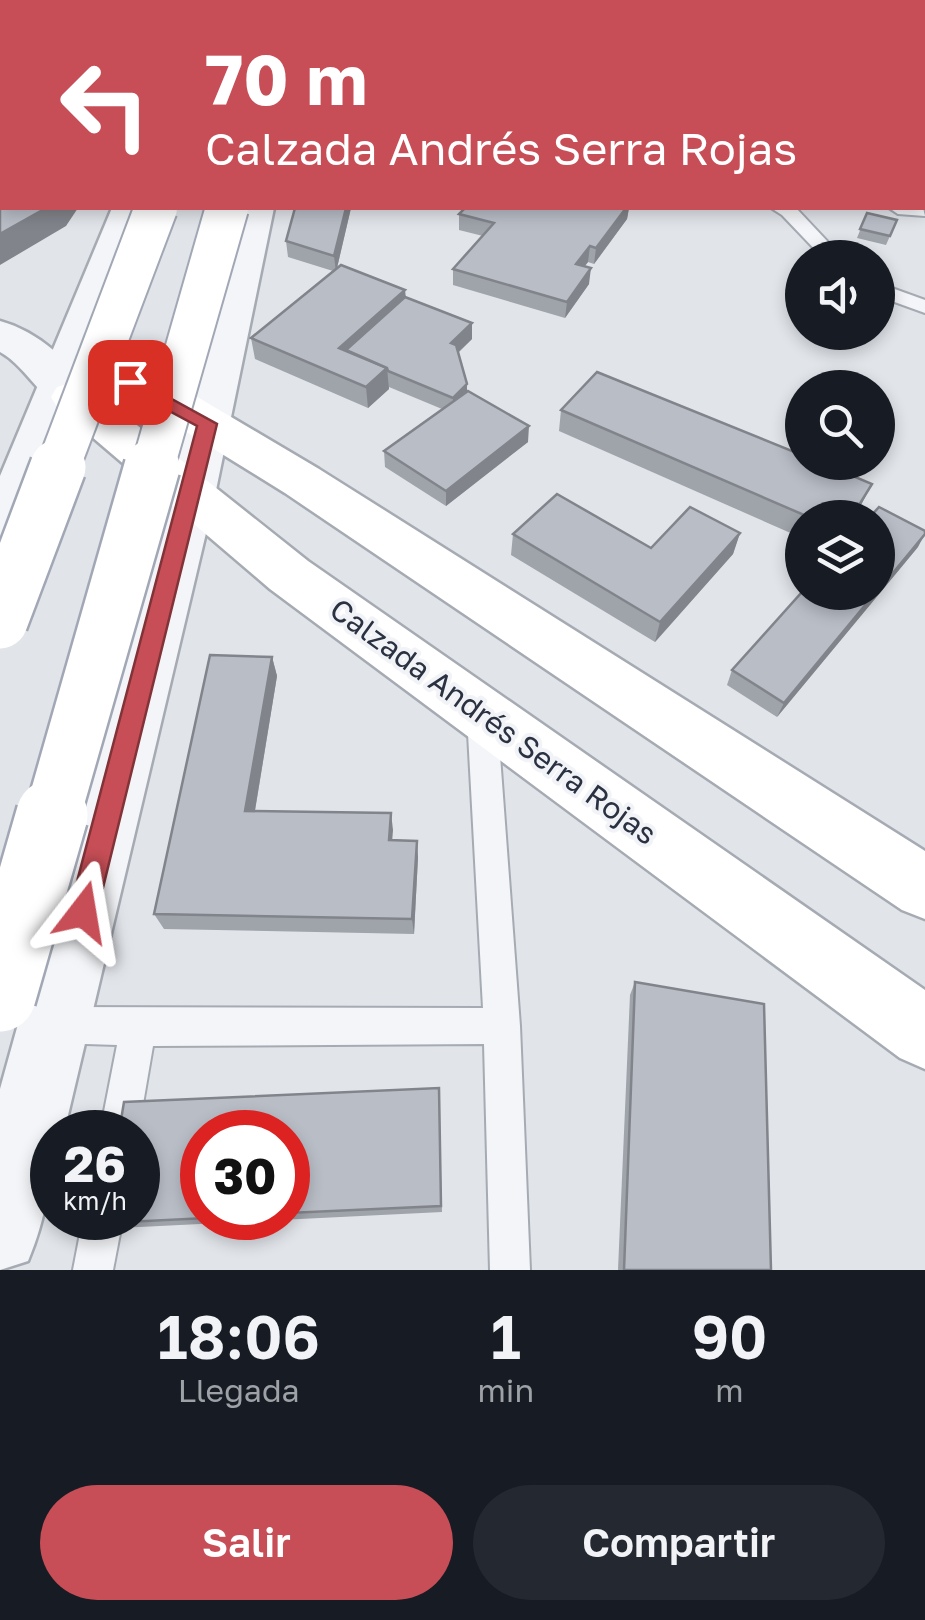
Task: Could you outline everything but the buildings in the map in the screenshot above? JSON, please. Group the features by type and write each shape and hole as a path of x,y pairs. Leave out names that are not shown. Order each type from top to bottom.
{"main road":[{"path":"0,622 155,210"},
{"path":"0,996 226,210"},
{"path":"77,378 208,424 302,481 925,888"},
{"name":"Calzada Andrés Serra Rojas","path":"77,378 190,494 288,575 925,1033"}],"street":[{"path":"0,537 77,378 129,210"},
{"path":"0,1233 208,424 256,210"},
{"path":"10,343 77,378"}],"lane":[{"path":"784,210 816,240"},
{"path":"895,296 925,307"},
{"path":"482,715 502,1026 510,1270"},
{"path":"54,1025 502,1026"},
{"path":"122,1110 138,1028"},
{"path":"93,1270 99,1240"}],"route":[{"path":"83,912 208,424 130,382"}]}
